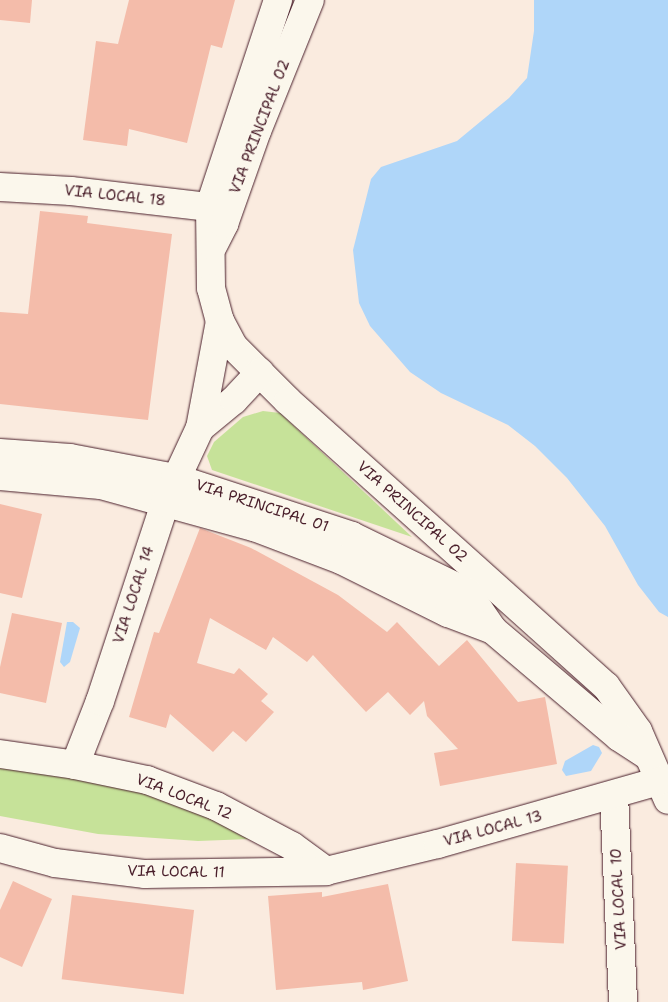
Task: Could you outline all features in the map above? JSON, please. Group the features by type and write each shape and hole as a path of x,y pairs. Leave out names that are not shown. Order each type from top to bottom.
{"street":[{"name":"VIA PRINCIPAL 02","path":"278,0 208,254 211,288 220,320 234,347 260,372 606,686 638,731 647,755"},
{"name":"VIA PRINCIPAL 02","path":"220,208 257,131 310,0"},
{"name":"VIA LOCAL 18","path":"0,187 220,208"},
{"name":"VIA LOCAL 14","path":"75,765 100,701 165,503 175,478 200,428 220,320"},
{"name":"VIA LOCAL 14","path":"200,428 234,400 260,372"},
{"name":"VIA PRINCIPAL 01","path":"0,452 70,458 175,478 352,536 467,592 493,630 619,737 647,755"},
{"name":"VIA PRINCIPAL 01","path":"0,476 101,485 254,527 332,557 407,590 448,613 493,630"},
{"name":"VIA LOCAL 12","path":"0,754 75,765 147,780 216,806 292,846 326,871"},
{"path":"647,755 663,790"},
{"name":"VIA LOCAL 13","path":"326,871 438,844 614,795 663,790"},
{"name":"VIA LOCAL 10","path":"614,795 623,1002"},
{"name":"VIA LOCAL 11","path":"0,848 55,864 146,874 326,871"}],"green space":[{"path":"263,411 280,413 412,537 212,470 207,456 214,442 243,417"},
{"path":"0,763 67,773 150,795 210,817 250,839 198,841 98,834 0,816"}],"water":[{"path":"534,0 668,0 668,617 659,612 638,585 605,526 567,478 535,446 508,425 441,393 410,372 370,326 359,303 353,250 371,179 381,167 457,141 509,98 527,78 534,31"},
{"path":"67,622 73,622 80,628 70,662 64,667 60,662"},
{"path":"593,745 599,747 602,753 591,771 566,776 562,770 565,761"}],"building":[{"path":"0,0 32,0 30,23 0,20"},
{"path":"129,0 235,0 222,48 211,45 187,143 129,129 127,146 83,140 96,41 118,44"},
{"path":"40,211 88,216 87,223 172,234 148,420 0,404 0,312 28,314"},
{"path":"0,504 42,514 22,598 0,593"},
{"path":"200,528 251,548 338,595 387,632 397,622 439,666 467,640 518,702 545,697 557,764 440,786 434,753 458,749 427,716 424,701 410,715 388,692 366,712 313,655 307,662 273,637 266,650 210,618 197,663 234,674 239,668 268,694 261,701 274,712 246,742 233,731 213,752 170,714 166,728 129,717 154,632 159,633"},
{"path":"12,613 62,623 46,703 0,693 0,667"},
{"path":"516,863 568,866 564,944 512,941"},
{"path":"13,881 52,899 22,967 0,957 0,910"},
{"path":"388,884 408,981 363,990 362,982 276,990 268,896 322,892 322,897"},
{"path":"72,895 194,910 184,994 62,979"}]}
